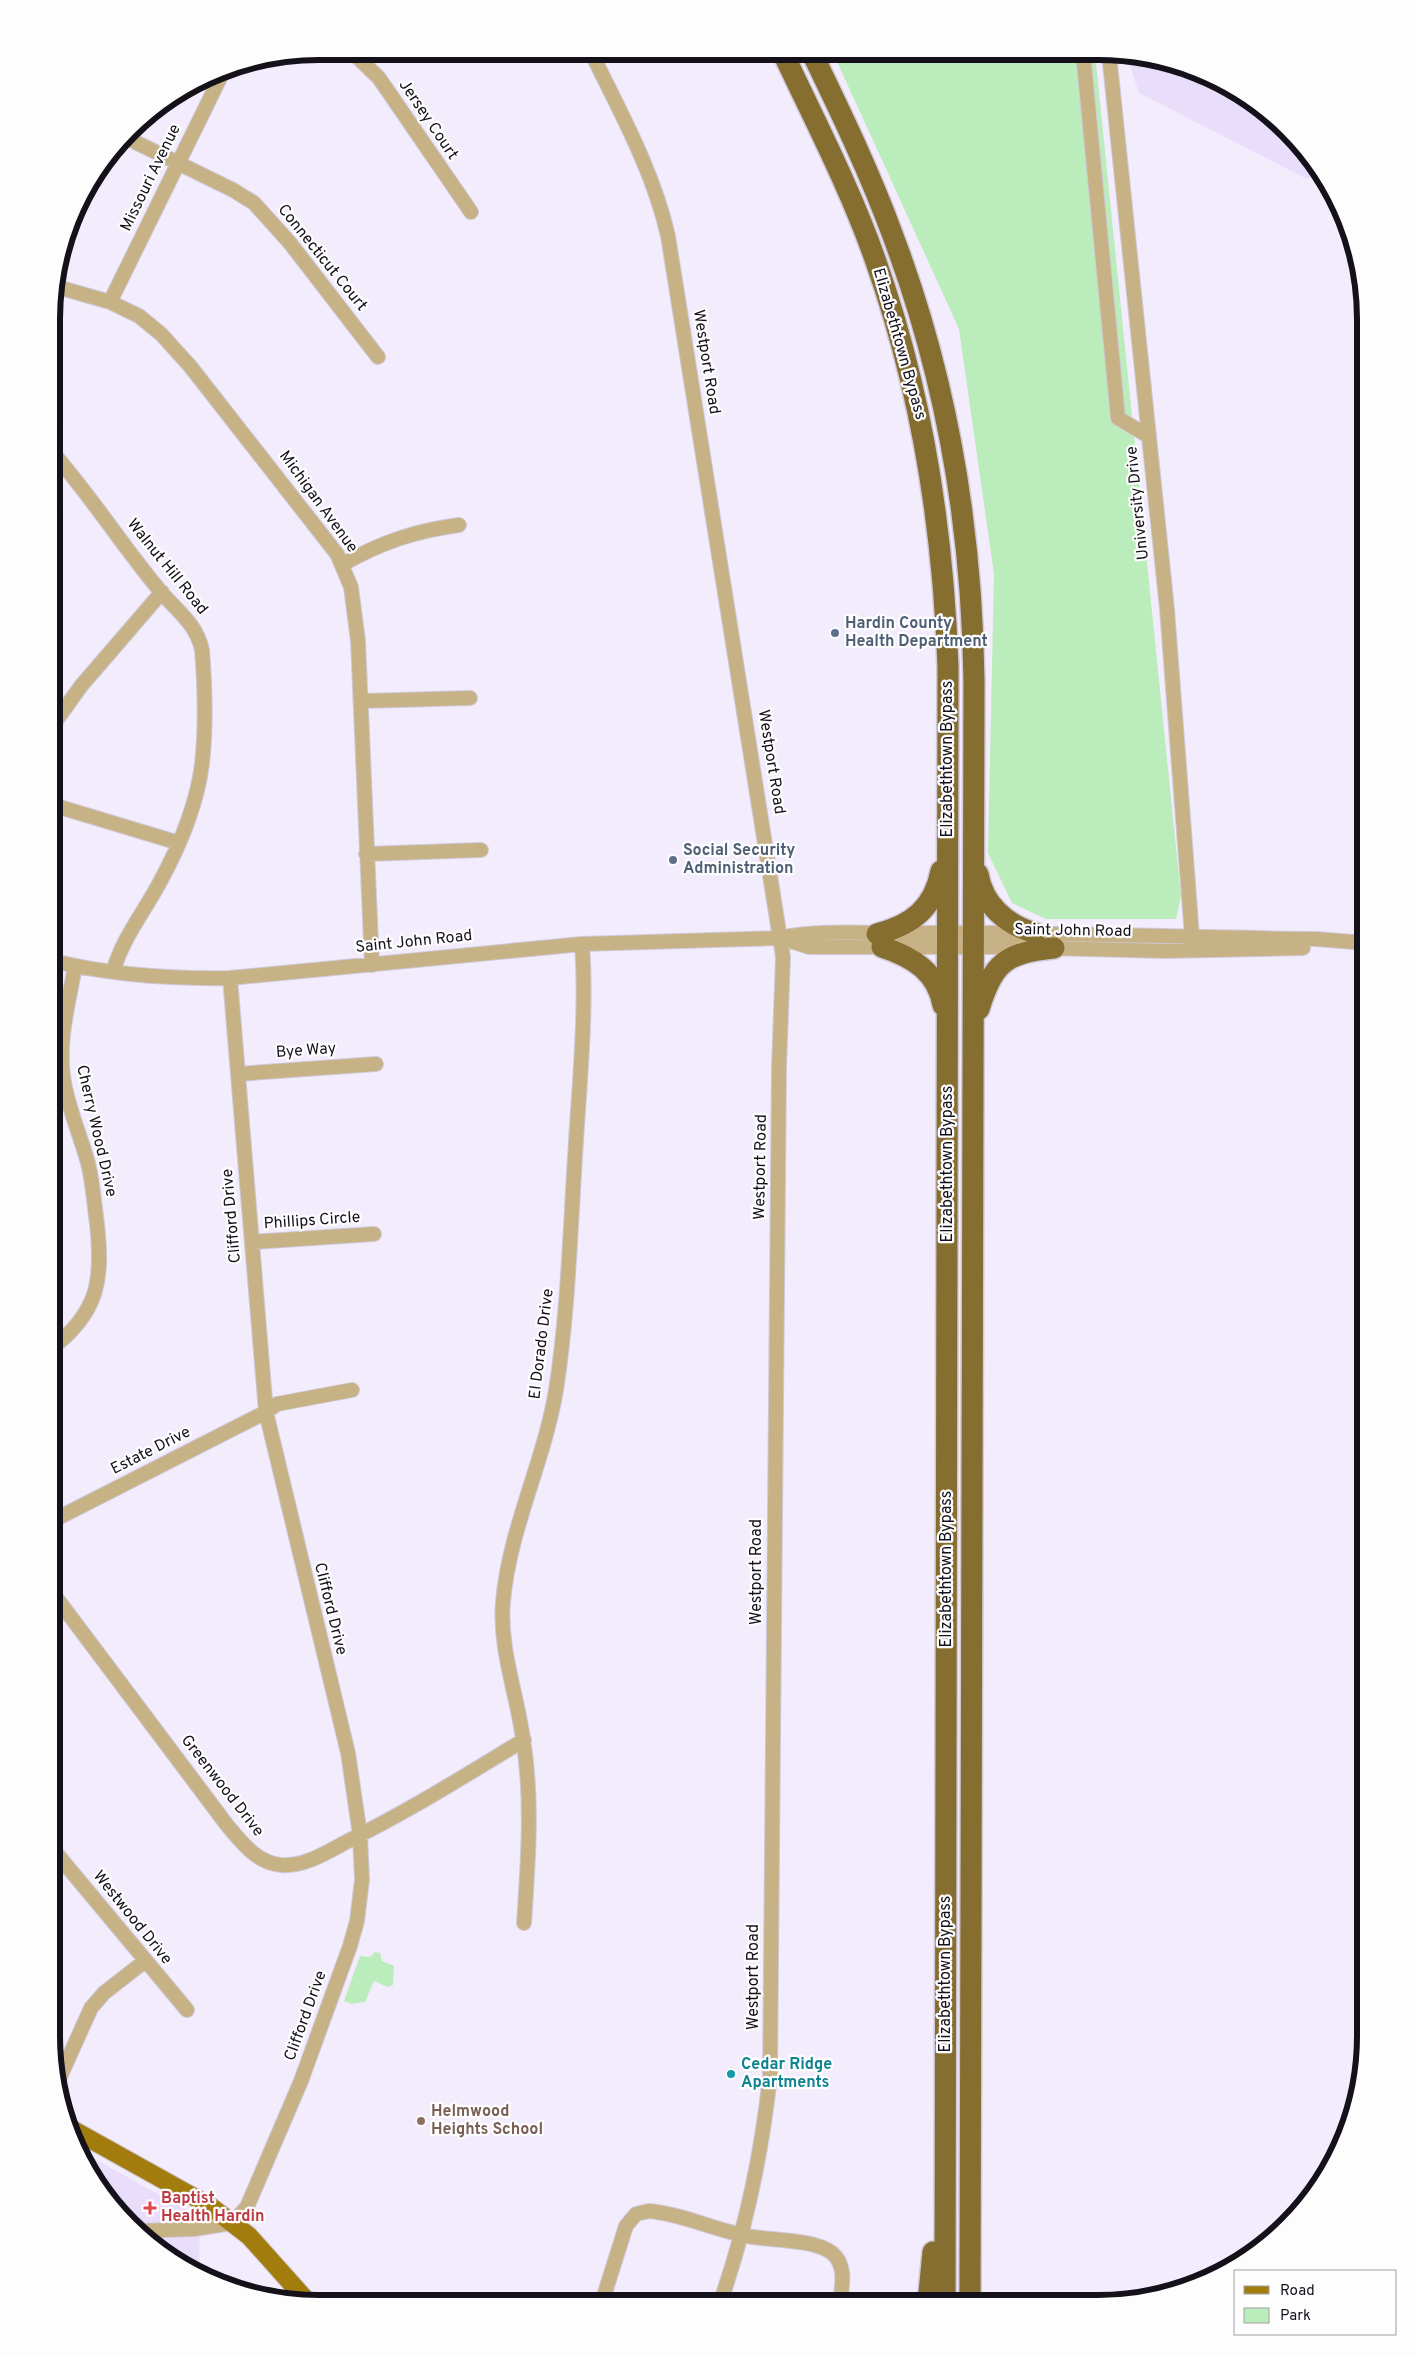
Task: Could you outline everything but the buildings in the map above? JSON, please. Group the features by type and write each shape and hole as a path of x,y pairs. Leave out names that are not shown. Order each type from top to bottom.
{"highway":[{"name":"Elizabethtown Bypass","path":"786,60 852,202 875,259 906,358 919,408 936,508 946,604 948,1031 945,2295"},
{"name":"Elizabethtown Bypass","path":"815,60 866,168 896,244 927,337 952,440 963,510 972,613 974,1031 970,2295"},
{"path":"948,829 940,876 929,904 920,914 880,940 910,957 930,975 942,1000 948,1031"},
{"path":"973,830 980,884 986,897 1003,917 1024,930 1035,933"},
{"path":"974,1031 984,992 990,978 998,967 1022,952 1054,948"},
{"path":"971,2085 980,2295"},
{"path":"929,2295 945,2132"}],"main road":[{"path":"79,2133 210,2206 265,2252 301,2294"}],"street":[{"name":"Jersey Court","path":"360,60 379,78 471,212"},
{"name":"Westport Road","path":"594,60 638,148 655,188 668,236 780,938 783,974 779,1067 771,2052 767,2106 740,2234 722,2295"},
{"path":"1084,60 1118,418 1148,436"},
{"name":"University Drive","path":"1110,61 1167,609 1192,943"},
{"name":"Missouri Avenue","path":"110,302 219,81"},
{"name":"Connecticut Court","path":"132,140 233,190 263,212 290,243 378,357"},
{"name":"Michigan Avenue","path":"62,288 110,302 139,316 172,346 274,472 343,564 355,603 362,701 366,854 372,965"},
{"name":"Walnut Hill Road","path":"60,462 162,592 189,620 200,640 203,661 202,765 194,799 179,843 161,881 121,948 113,972"},
{"path":"343,564 384,543 408,534 458,525"},
{"path":"60,714 81,686 162,592"},
{"path":"362,701 470,698"},
{"path":"60,807 179,843"},
{"path":"366,854 481,850"},
{"name":"Saint John Road","path":"974,940 1035,933 1192,943"},
{"name":"Saint John Road","path":"60,963 113,972 160,977 230,978 582,944 780,938 809,947 880,940 974,940 1054,948 1192,943 1357,944"},
{"name":"El Dorado Drive","path":"524,1923 530,1822 524,1740 506,1653 502,1623 503,1601 514,1543 550,1417 561,1349 579,1102 584,973 582,944"},
{"name":"Cherry Wood Drive","path":"60,1342 72,1332 83,1318 97,1283 100,1258 93,1191 88,1164 72,1114 63,1077 65,1026 75,966"},
{"name":"Clifford Drive","path":"230,978 266,1412 348,1754 360,1835 361,1896 350,1946 301,2081 251,2198 243,2212 232,2223"},
{"name":"Bye Way","path":"238,1074 376,1064"},
{"name":"Phillips Circle","path":"252,1242 374,1234"},
{"name":"Estate Drive","path":"60,1517 266,1412 277,1404 352,1390"},
{"name":"Greenwood Drive","path":"60,1603 227,1825 250,1851 268,1862 278,1865 298,1865 378,1828 524,1740"},
{"name":"Westwood Drive","path":"60,1857 187,2010"},
{"path":"62,2072 91,2008 104,1993 145,1961"},
{"path":"604,2295 623,2234 636,2214 656,2211 740,2234 806,2244 831,2252 840,2264 842,2275 841,2295"},
{"path":"148,2231 194,2229 232,2223"}],"shaded area":[{"path":"1129,62 1165,69 1212,87 1242,104 1269,124 1293,148 1315,179 1305,178 1139,93"},
{"name":"Baptist Health Hardin","path":"91,2157 200,2217 199,2265 175,2251 148,2231 124,2207 104,2180"}],"green space":[{"path":"836,60 1096,60 1181,896 1176,919 1046,919 1012,903 988,853 994,574 959,329"},
{"path":"375,1952 380,1953 382,1961 394,1966 393,1985 388,1987 374,1981 365,2002 351,2004 344,2001 360,1956 370,1957"}],"place":[{"name":"Hardin County Health Department","path":"835,633"},
{"name":"Social Security Administration","path":"673,860"},
{"name":"Cedar Ridge Apartments","path":"731,2074"},
{"name":"Helmwood Heights School","path":"421,2121"},
{"name":"Baptist Health Hardin","path":"150,2208"}]}
